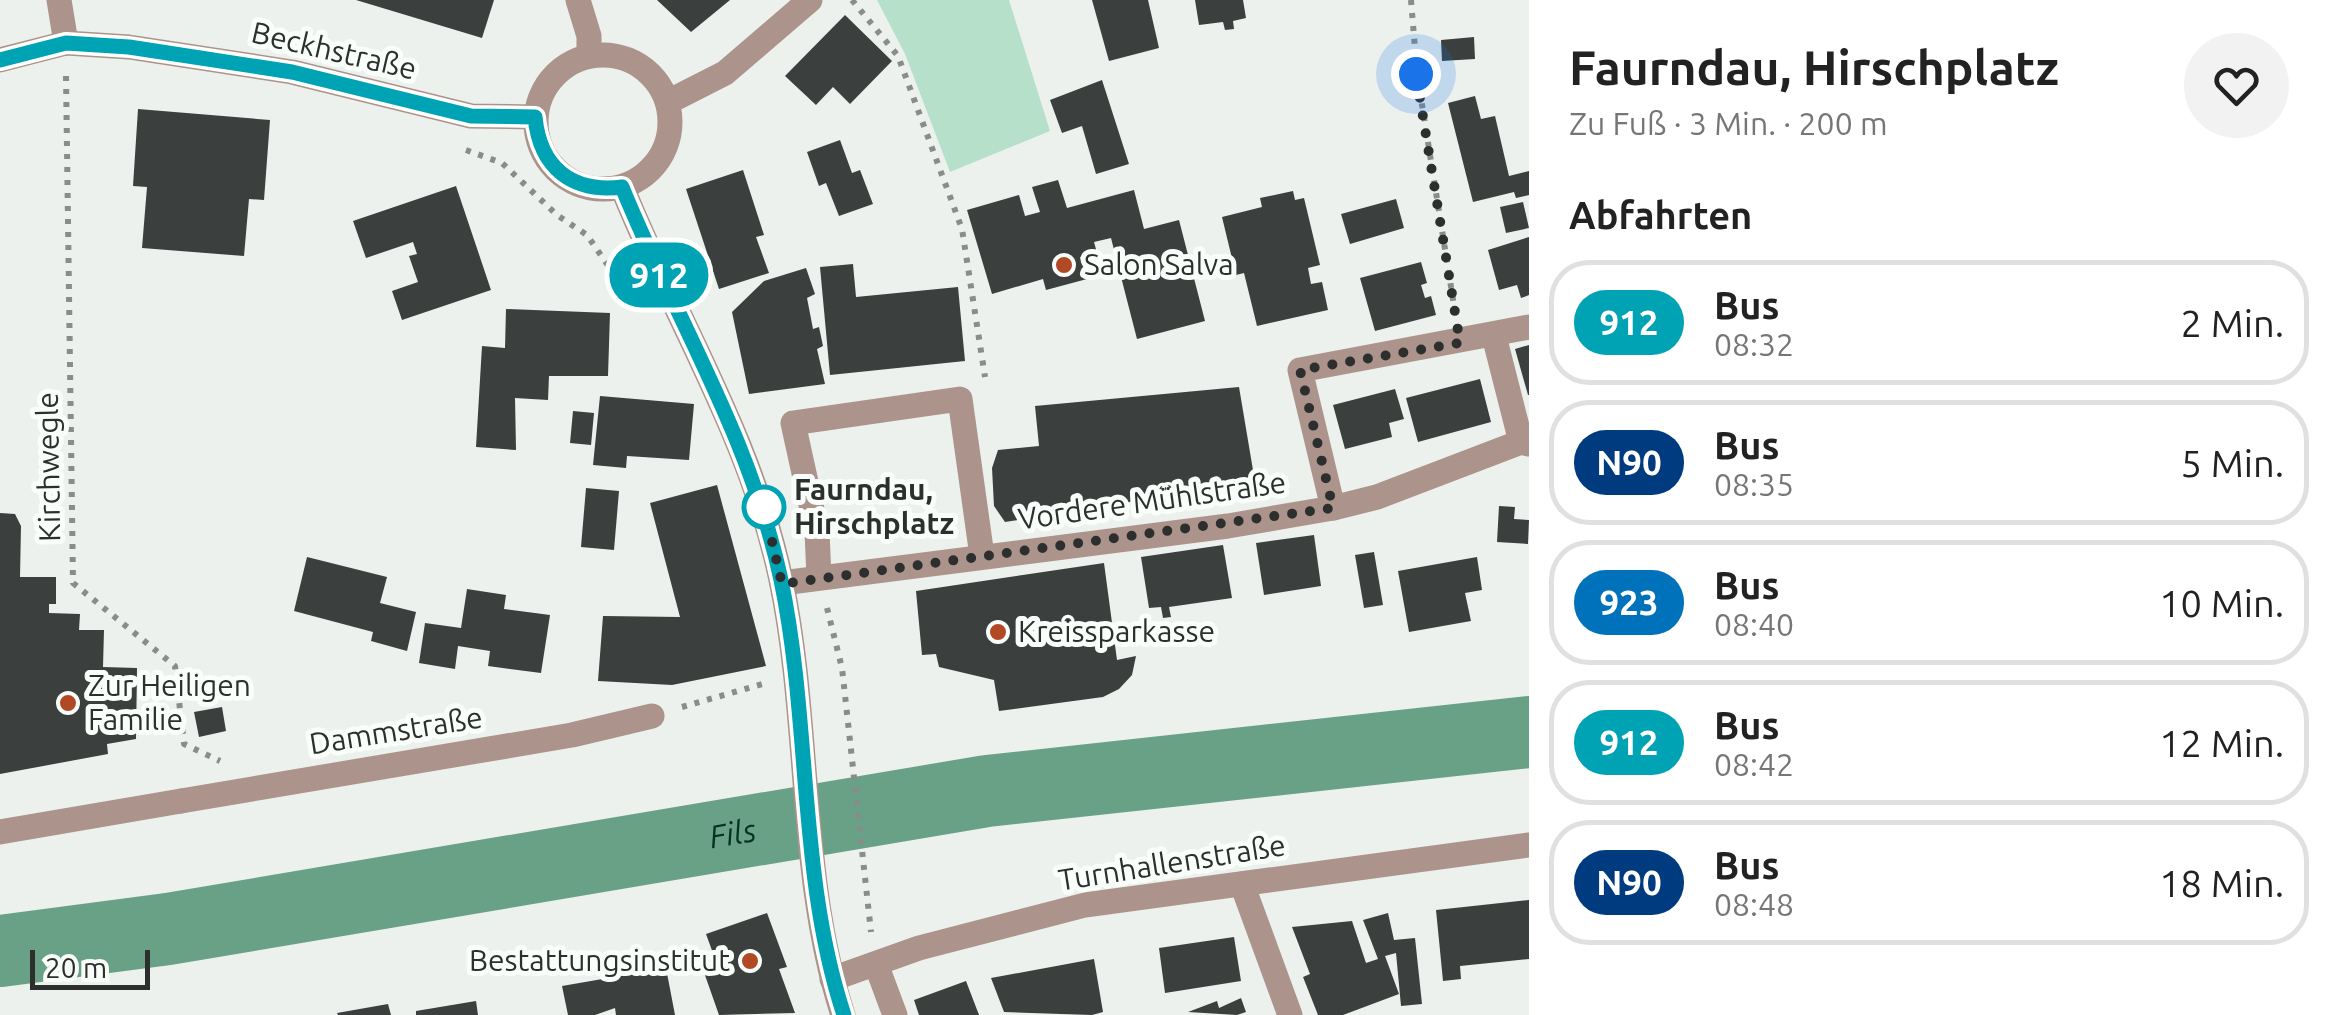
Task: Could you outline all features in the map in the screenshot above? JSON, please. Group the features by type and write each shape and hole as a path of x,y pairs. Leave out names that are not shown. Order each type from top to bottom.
{"street":[{"path":"59,0 66,43"},
{"path":"578,0 590,56"},
{"path":"668,102 725,73 810,0"},
{"name":"Beckhstraße","path":"0,60 66,43 206,56 471,116 535,117"},
{"path":"610,54 646,69 668,102 668,144 642,178 622,187 580,186 560,175 537,139 535,117 552,78 569,64 590,56 610,54"},
{"path":"622,187 648,252 744,448 764,508 797,674 819,891 832,979 844,1015"},
{"path":"1333,508 1300,370 1529,327"},
{"name":"Vordere Mühlstraße","path":"782,584 980,546 1333,508 1377,497 1525,443 1494,336"},
{"path":"819,577 817,532 793,423 960,399 980,546"},
{"name":"Dammstraße","path":"0,832 572,735 652,716"},
{"name":"Turnhallenstraße","path":"832,979 919,948 1084,906 1529,845"},
{"path":"1242,884 1290,1015"},
{"path":"876,964 895,1015"}],"path":[{"path":"852,0 898,56 962,229 986,390 960,399"},
{"path":"1411,0 1416,74 1460,343"},
{"name":"Kirchwegle","path":"66,43 73,582 174,666 184,744 271,785"},
{"path":"66,74 82,74"},
{"path":"460,148 502,163 557,215 588,235 609,267 648,252"},
{"path":"819,577 845,696 868,900"},
{"path":"652,716 797,674"}],"green space":[{"path":"877,0 1009,0 1050,131 950,172 905,54"}],"building":[{"path":"356,0 494,0 482,38"},
{"path":"657,0 730,0 691,32"},
{"path":"1092,0 1148,0 1159,48 1109,61"},
{"path":"1195,0 1243,0 1246,18 1233,21 1234,29 1225,30 1223,22 1199,25"},
{"path":"845,15 892,61 850,104 833,87 816,105 785,76"},
{"path":"1474,37 1475,59 1442,61 1441,40"},
{"path":"1102,80 1129,164 1096,174 1082,126 1062,133 1050,100"},
{"path":"1475,96 1481,119 1495,116 1509,176 1529,171 1529,195 1516,198 1514,192 1473,202 1448,103"},
{"path":"138,109 270,120 264,200 249,199 244,256 142,248 147,187 133,186"},
{"path":"840,140 852,173 860,170 873,204 839,216 826,183 819,186 807,152"},
{"path":"743,170 764,235 756,237 769,273 719,289 686,189"},
{"path":"1058,180 1067,208 1134,190 1144,229 1179,220 1205,321 1137,339 1111,238 1094,242 1097,253 1080,257 1087,279 1046,290 1043,279 992,294 967,210 1019,195 1025,216 1040,212 1032,187"},
{"path":"456,186 491,290 402,320 392,291 418,282 409,256 417,254 413,242 366,258 353,221"},
{"path":"1293,191 1295,200 1304,198 1320,265 1308,268 1311,284 1322,282 1328,310 1257,326 1244,273 1236,275 1222,217 1262,207 1260,198"},
{"path":"1396,199 1404,228 1350,244 1341,214"},
{"path":"1523,202 1529,228 1506,233 1500,207"},
{"path":"1529,237 1529,295 1521,298 1517,285 1499,290 1488,250"},
{"path":"1421,262 1427,283 1421,285 1425,298 1431,296 1436,315 1375,331 1360,278"},
{"path":"853,264 856,297 958,287 965,361 830,375 820,267"},
{"path":"806,268 815,294 807,298 813,329 819,327 823,346 817,349 825,384 749,394 732,312 764,281"},
{"path":"506,309 610,313 608,376 549,376 548,400 515,398 516,450 476,447 482,346 505,348"},
{"path":"1529,345 1529,395 1528,395 1515,349"},
{"path":"1480,379 1491,422 1418,442 1406,398"},
{"path":"1239,387 1255,482 1005,522 994,506 992,468 998,450 1039,446 1035,406"},
{"path":"1395,389 1404,419 1389,423 1392,437 1345,449 1333,405"},
{"path":"600,396 694,404 689,460 627,456 626,468 593,465"},
{"path":"573,411 594,413 591,445 570,443"},
{"path":"717,485 766,666 672,685 598,681 603,616 680,617 650,503"},
{"path":"586,488 619,491 614,550 581,547"},
{"path":"1499,506 1515,507 1514,519 1529,520 1528,544 1497,542"},
{"name":"Zur Heiligen Familie","path":"0,513 15,514 21,526 20,577 56,577 56,604 49,604 49,613 80,614 79,630 104,630 103,667 137,668 136,739 107,744 108,754 0,774"},
{"path":"1314,535 1321,586 1264,595 1256,543"},
{"path":"1223,545 1232,598 1169,607 1171,617 1163,618 1161,607 1149,608 1141,557"},
{"path":"1374,552 1383,605 1364,608 1355,555"},
{"path":"307,557 387,577 380,603 416,612 407,651 371,641 373,632 294,611"},
{"path":"1477,557 1482,590 1465,593 1471,621 1409,632 1398,571"},
{"name":"Kreissparkasse","path":"1104,563 1117,660 1136,656 1132,675 1119,689 1103,697 999,711 994,680 939,667 936,654 922,655 916,591"},
{"path":"467,589 506,595 504,609 550,615 541,673 488,666 490,651 458,646 455,669 419,663 425,623 461,628"},
{"path":"222,707 226,731 199,737 194,712"},
{"path":"1529,900 1529,959 1460,966 1461,979 1443,981 1436,910"},
{"name":"Bestattungsinstitut","path":"767,913 787,967 779,969 795,1013 719,1015 700,961 714,956 706,934"},
{"path":"1388,913 1394,940 1415,938 1422,1004 1401,1006 1396,953 1385,956 1399,994 1343,1015 1318,1015 1303,977 1310,974 1292,927 1352,921 1366,963 1378,959 1363,920"},
{"path":"1234,937 1241,981 1165,993 1159,948"},
{"path":"1094,959 1103,1012 1092,1015 1004,1012 991,978"},
{"path":"666,968 675,1015 616,1015 615,1008 595,1015 568,1015 562,986"},
{"path":"966,981 979,1015 919,1015 914,1000"},
{"path":"1241,998 1246,1012 1237,1015 1188,1012 1217,1001 1219,1008"},
{"path":"476,1001 478,1015 416,1015 416,1011"},
{"path":"388,1004 391,1015 337,1013"}],"waterway":[{"name":"Fils","path":"0,951 168,929 987,791 1529,732"}],"bus line":[{"name":"912","path":"0,60 66,43 129,47 292,72 471,116 535,117 537,139 546,159 560,175 580,186 601,190 622,187 648,252 744,448 764,508 797,674 823,938 844,1015"}],"place":[{"name":"Salon Salva","path":"1064,265"},
{"name":"Faurndau, Hirschplatz","path":"764,507"},
{"name":"Kreissparkasse","path":"998,632"},
{"name":"Zur Heiligen Familie","path":"68,703"},
{"name":"Bestattungsinstitut","path":"750,961"}],"route":[{"path":"764,507 782,584 1228,526 1333,508 1300,370 1460,343 1416,74"}]}
